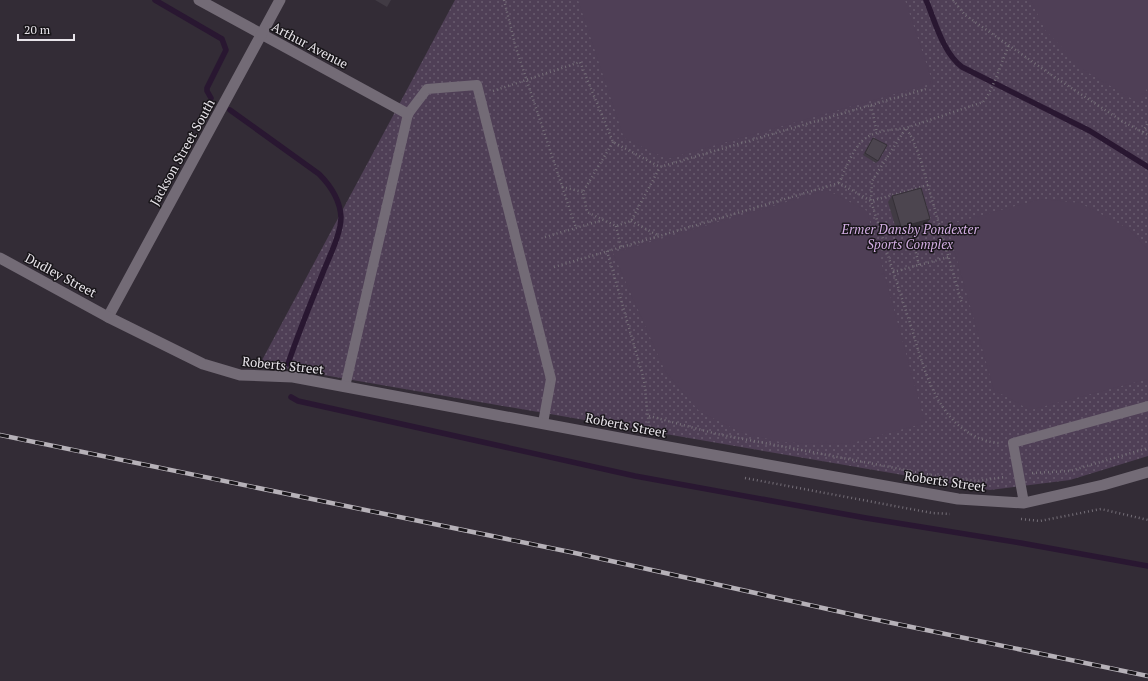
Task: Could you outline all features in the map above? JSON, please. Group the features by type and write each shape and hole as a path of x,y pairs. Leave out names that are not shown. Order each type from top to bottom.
{"street":[{"name":"Arthur Avenue","path":"199,0 408,114"},
{"name":"Jackson Street South","path":"108,317 280,0"},
{"name":"Dudley Street","path":"0,258 108,317"},
{"name":"Roberts Street","path":"108,317 203,364 240,375 293,377 646,443 958,499 1024,503 1103,485 1148,472"}],"lane":[{"path":"345,387 408,114 427,89 477,85 551,379 543,423"},
{"path":"1024,503 1013,443 1148,406"}],"path":[{"path":"504,0 516,48 576,228"},
{"path":"953,0 965,15 1053,76 1115,117 1148,135"},
{"path":"839,183 846,166 860,143 865,138 884,131 906,128 978,104 986,99 1009,45"},
{"path":"479,95 580,62 613,142 660,167 926,89"},
{"path":"871,105 877,133"},
{"path":"1143,132 1148,122"},
{"path":"906,128 912,138 928,186 962,304"},
{"path":"906,128 872,181 871,201 929,383 948,414 965,430 978,438 992,443 1013,443"},
{"path":"613,142 583,192 587,212 616,226 632,221 660,167"},
{"path":"554,267 839,183 871,201 928,186"},
{"path":"562,187 583,192"},
{"path":"545,237 603,220"},
{"path":"632,221 659,236"},
{"path":"616,226 621,247"},
{"path":"910,228 919,265"},
{"path":"607,251 641,367 644,380 649,426"},
{"path":"893,272 949,257"},
{"path":"648,416 717,434 942,477 978,481 1007,477"},
{"path":"1028,474 1070,471 1148,448"}],"green space":[{"name":"Ermer Dansby Pondexter Sports Complex","path":"455,0 1148,0 1148,456 1070,480 990,490 260,364"},
{"path":"578,0 905,0 933,83 667,159 624,138"},
{"path":"1031,0 1148,0 1148,87 1139,103 1085,71 1045,30"},
{"path":"827,190 867,211 925,423 852,443 817,444 780,442 740,432 699,411 665,371 613,253"},
{"path":"1041,199 1080,203 1129,229 1148,250 1148,379 1030,410 994,390 947,225"}],"building":[{"path":"873,138 887,145 878,161 865,153"},
{"path":"921,188 930,219 901,227 892,196"}],"waterway":[{"path":"155,0 222,39 226,50 207,88 211,98"},
{"path":"926,0 936,27 945,45 955,61 962,67 1090,131 1148,167"},
{"path":"230,110 319,174 327,183 339,205 341,217 337,239 288,364"},
{"path":"291,397 298,401 635,476 866,518 1021,543 1148,566"}],"railway":[{"path":"0,435 575,553 868,618 1148,676"}]}
